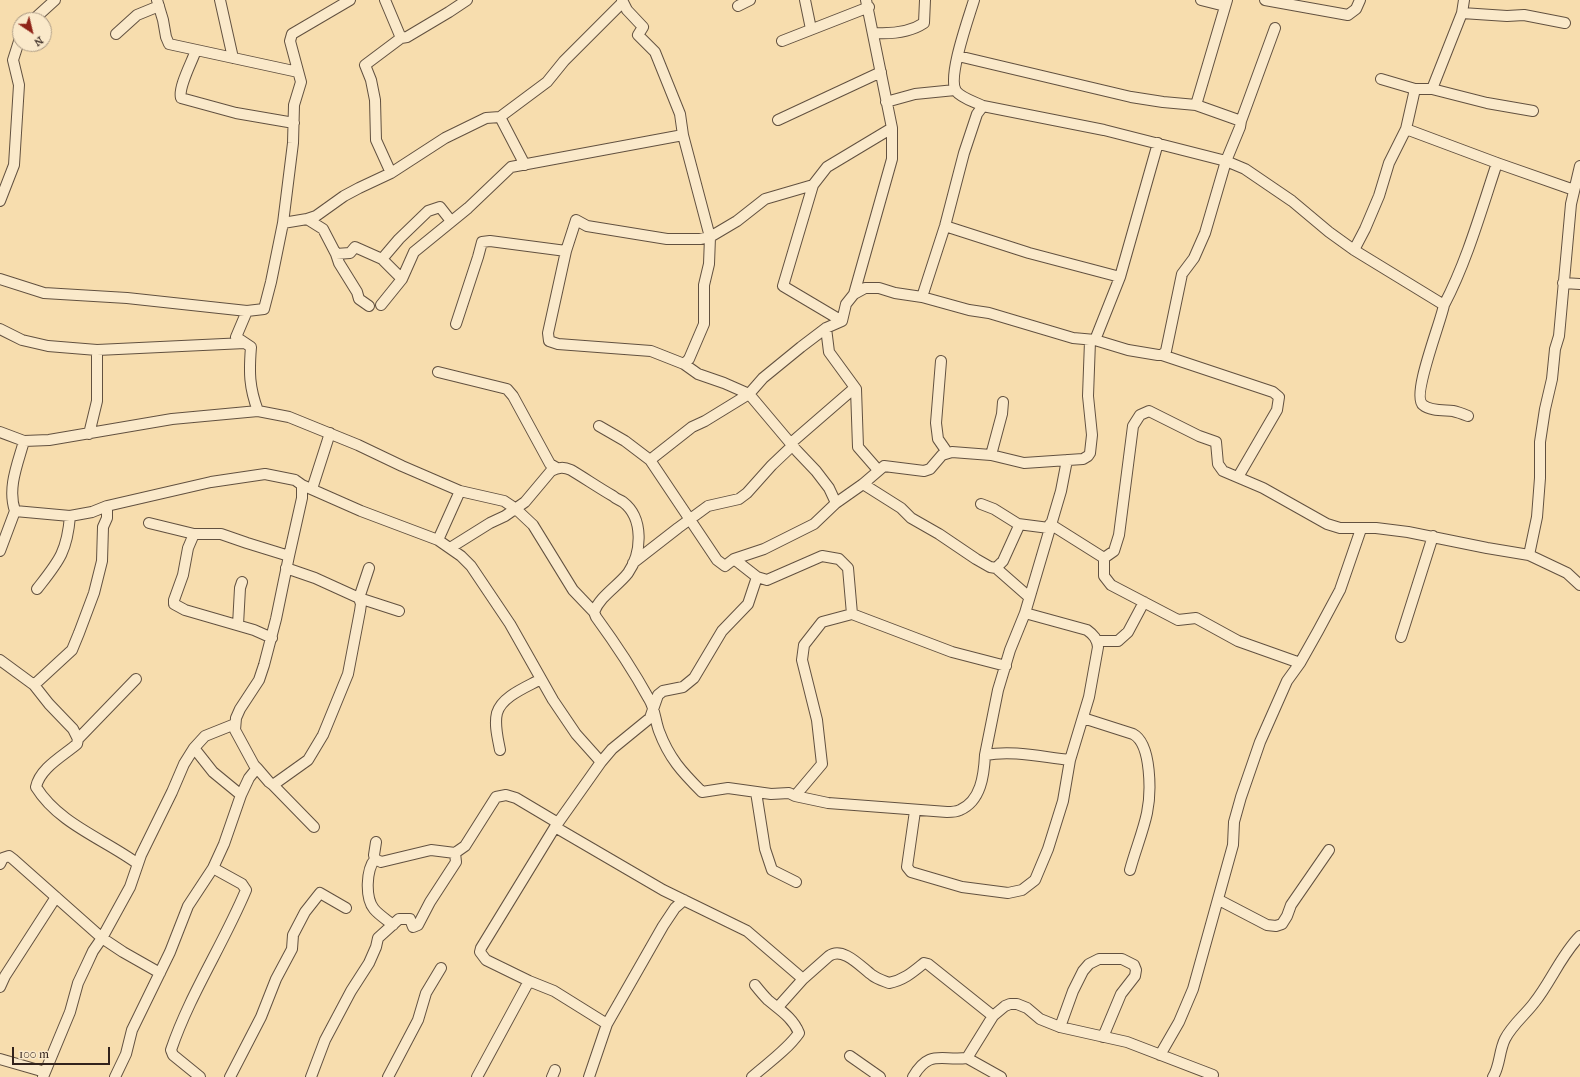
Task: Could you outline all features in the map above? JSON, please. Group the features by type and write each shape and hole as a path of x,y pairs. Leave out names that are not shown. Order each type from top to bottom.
{"street":[{"path":"42,12 55,0"},
{"path":"220,0 233,58"},
{"path":"0,279 44,293 127,298 247,310 264,309 283,223 293,143 294,105 301,82 290,41 292,34 350,0"},
{"path":"385,0 401,38"},
{"path":"391,173 376,140 375,100 371,80 365,65 401,38 407,37 467,0"},
{"path":"738,6 750,0"},
{"path":"805,0 811,29"},
{"path":"874,33 891,34 920,26 924,22 925,0"},
{"path":"974,0 958,56 954,82 955,90 961,95 983,106 1158,143 1226,161 1245,169 1273,188 1354,250 1444,305"},
{"path":"1196,105 1226,3 1201,0"},
{"path":"1265,0 1300,3 1348,15 1356,9 1360,0"},
{"path":"1432,89 1462,13 1464,0"},
{"path":"283,223 308,219 316,216 344,196 391,173 445,138 486,118 500,117 547,82 564,61 622,1 627,10 643,26 638,35 655,52 680,114 683,135 710,237 709,264 704,285 704,324 689,360 684,364"},
{"path":"116,34 137,15 158,3 169,44 298,72"},
{"path":"782,41 868,4 892,128 892,159 854,294"},
{"path":"1462,13 1524,16 1565,23"},
{"path":"1162,355 1168,347 1182,274 1194,258 1202,240 1226,161 1240,127 1275,28"},
{"path":"196,50 182,85 180,95 181,98 236,113 294,124"},
{"path":"0,201 14,164 19,85 12,60 15,52"},
{"path":"958,56 1132,97 1196,105 1241,121"},
{"path":"778,120 881,72"},
{"path":"1381,79 1415,88 1432,89 1487,103 1533,111"},
{"path":"1354,250 1365,229 1379,196 1390,163 1406,129 1415,88"},
{"path":"886,102 915,94 955,90"},
{"path":"922,297 945,226 966,147 977,114 983,106"},
{"path":"500,117 525,164"},
{"path":"842,321 783,286 813,185 827,167 892,128"},
{"path":"1406,129 1497,164 1574,190"},
{"path":"381,305 402,280 414,252 468,208 511,167 683,135"},
{"path":"599,426 625,441 650,460 717,560 725,566 734,559 764,549 814,524 836,503 863,484 884,466 924,471 930,469 942,455 947,452 965,452 991,455 1024,464 1083,459 1090,453 1092,435 1088,396 1092,341 1120,277 1158,143"},
{"path":"1468,416 1455,412 1430,409 1423,405 1419,399 1423,370 1437,331 1444,305 1461,267 1497,164"},
{"path":"1529,555 1537,518 1540,478 1540,442 1545,409 1552,379 1555,349 1559,336 1570,211 1580,166"},
{"path":"813,185 765,199 737,220 710,237 700,239 667,239 587,226 576,220 566,251 548,333 549,341 558,344 651,351 684,364 698,374 749,394 792,446 816,471 829,488 836,503"},
{"path":"382,259 399,239 428,211 440,207 451,221"},
{"path":"308,219 323,229 339,263 357,292 359,299 369,306"},
{"path":"945,226 1030,253 1120,277"},
{"path":"456,324 482,242 490,241 566,251"},
{"path":"336,254 350,253 355,247 382,259 402,280"},
{"path":"1563,283 1580,284"},
{"path":"842,321 846,304 854,294 865,288 879,288 895,293 922,297 969,310 989,313 1072,338 1092,341 1128,350 1162,355 1273,392 1279,397 1277,410 1238,477"},
{"path":"247,310 236,337 251,347 249,372 258,411"},
{"path":"650,460 692,427 705,421 749,394 764,378 826,328 842,321"},
{"path":"826,328 829,352 856,390 858,447 878,470"},
{"path":"0,329 22,340 48,346 97,350 246,343"},
{"path":"89,434 96,401 97,350"},
{"path":"941,361 936,423 938,439 947,452"},
{"path":"438,372 507,389 550,464 557,468"},
{"path":"633,563 708,506 739,499 747,493 767,470 792,446 791,443 851,391 856,390"},
{"path":"991,455 1002,414 1003,402"},
{"path":"0,432 24,441 49,440 172,419 258,411 289,417 330,433 460,491 504,501 516,509 533,525 574,590 594,612 618,648 654,708"},
{"path":"1104,558 1114,551 1119,535 1133,426 1140,415 1149,411 1199,436 1212,440 1217,445 1218,464 1223,471 1263,488 1326,524 1340,528 1376,528 1433,536 1486,548 1529,555 1567,573 1580,585"},
{"path":"312,489 330,433"},
{"path":"0,551 15,511 11,500 11,490 24,441"},
{"path":"757,577 748,604 722,631 694,678 683,687 663,692 658,695 654,703 658,730 670,756 681,770 702,792 728,788 771,794 789,793 795,796 828,803 914,811 959,811 975,796 981,785 985,755 998,690 1025,613 1061,491 1067,460"},
{"path":"450,548 516,509 532,494 551,471 557,468 571,470 624,503 633,514 638,527 640,542 633,563 628,572 600,602 594,612"},
{"path":"15,511 70,516 92,512 108,506 210,482 265,474 295,480 361,510 438,540 471,566 510,624 553,700 576,734 601,762"},
{"path":"302,484 302,498 288,556 272,638 258,680 240,709 234,724 235,730 254,766 314,828"},
{"path":"863,484 901,508 911,518 939,534 976,559 990,567 996,568 1029,597"},
{"path":"438,540 460,491"},
{"path":"980,504 994,509 1018,524 1050,526 1104,558"},
{"path":"34,685 72,650 94,593 102,561 103,527 107,518 108,506"},
{"path":"37,589 60,560 68,537 70,516"},
{"path":"149,523 194,534 221,534 247,544 288,556"},
{"path":"996,568 1003,561 1018,528 1018,524"},
{"path":"1160,1055 1179,1022 1193,989 1212,919 1219,900 1233,845 1234,822 1250,770 1286,681 1300,663 1340,590 1361,528"},
{"path":"194,534 188,548 183,575 174,604 184,610 254,630 272,638"},
{"path":"1401,637 1433,536"},
{"path":"734,559 757,577 767,580 822,556 839,559 848,568 852,614"},
{"path":"1104,558 1104,576 1108,583 1178,620 1196,618 1238,641 1300,663"},
{"path":"286,568 314,578 359,598 399,611"},
{"path":"273,785 308,760 323,735 349,668 361,604 359,598 369,568"},
{"path":"238,625 240,588 242,582"},
{"path":"1098,641 1118,641 1128,632 1144,602"},
{"path":"914,811 907,867 908,870 962,886 1008,893 1022,890 1035,880 1048,849 1063,801 1070,760 1083,718 1094,672 1098,641 1087,630 1025,613"},
{"path":"795,796 822,764 817,720 802,660 804,645 822,622 852,614 952,652 1006,666"},
{"path":"2,665 34,685 49,704 73,729 78,739"},
{"path":"136,679 78,739 77,744 45,770 38,780 36,787 50,805 60,814 92,836 123,853 138,864"},
{"path":"500,750 497,733 497,712 502,704 510,697 541,679"},
{"path":"607,1024 554,991 529,981 486,960 480,952 489,933 557,825 601,762 612,749 650,718 654,708"},
{"path":"1083,718 1125,730 1138,736 1143,745 1148,764 1150,798 1147,814 1130,870"},
{"path":"0,1059 44,1075 70,1012 78,983 93,951 102,938 135,877 138,864 184,764 194,748 205,736 234,724"},
{"path":"194,748 213,772 241,795"},
{"path":"985,755 997,753 1023,753 1070,760"},
{"path":"115,1077 126,1054 132,1030 160,973 188,906 213,868 224,844 241,795 249,778 257,768"},
{"path":"756,792 765,849 772,870 796,882"},
{"path":"375,859 381,862 431,850 455,853 465,846 496,797 506,795 516,798 663,890 684,900 737,931 747,931 803,979"},
{"path":"376,842 374,855 375,859 371,865 367,893 374,909 393,925"},
{"path":"1219,900 1267,925 1276,926 1282,924 1291,905 1329,850"},
{"path":"311,1077 325,1040 351,991 369,963 378,938 398,919 410,919 413,927 418,925 430,902 456,862 455,853"},
{"path":"0,864 3,858 9,856 14,858 102,938 160,973"},
{"path":"200,1077 173,1055 171,1050 181,1024 211,959 236,913 246,890 242,884 213,868"},
{"path":"230,1077 261,1017 276,979 292,949 294,935 304,912 320,893 346,908"},
{"path":"0,987 5,976 56,897"},
{"path":"589,1077 607,1024 663,926 675,908 684,900"},
{"path":"1493,1077 1500,1050 1506,1037 1534,1003 1571,946 1580,936"},
{"path":"778,1006 803,979 833,954 839,953 858,963 872,976 890,983 916,971 924,963 928,964 993,1016"},
{"path":"1060,1027 1073,991 1083,971 1089,964 1099,959 1122,959 1134,965 1136,976 1121,994 1103,1037"},
{"path":"388,1077 418,1020 426,993 441,968"},
{"path":"477,1077 529,981"},
{"path":"754,985 767,999 778,1006 788,1016 799,1032 794,1040 755,1076"},
{"path":"967,1058 993,1016 1005,1006 1017,1004 1027,1008 1040,1019 1060,1027 1127,1042 1213,1075"},
{"path":"850,1056 880,1077"},
{"path":"914,1077 924,1062 933,1058 967,1058 1001,1077"}]}
